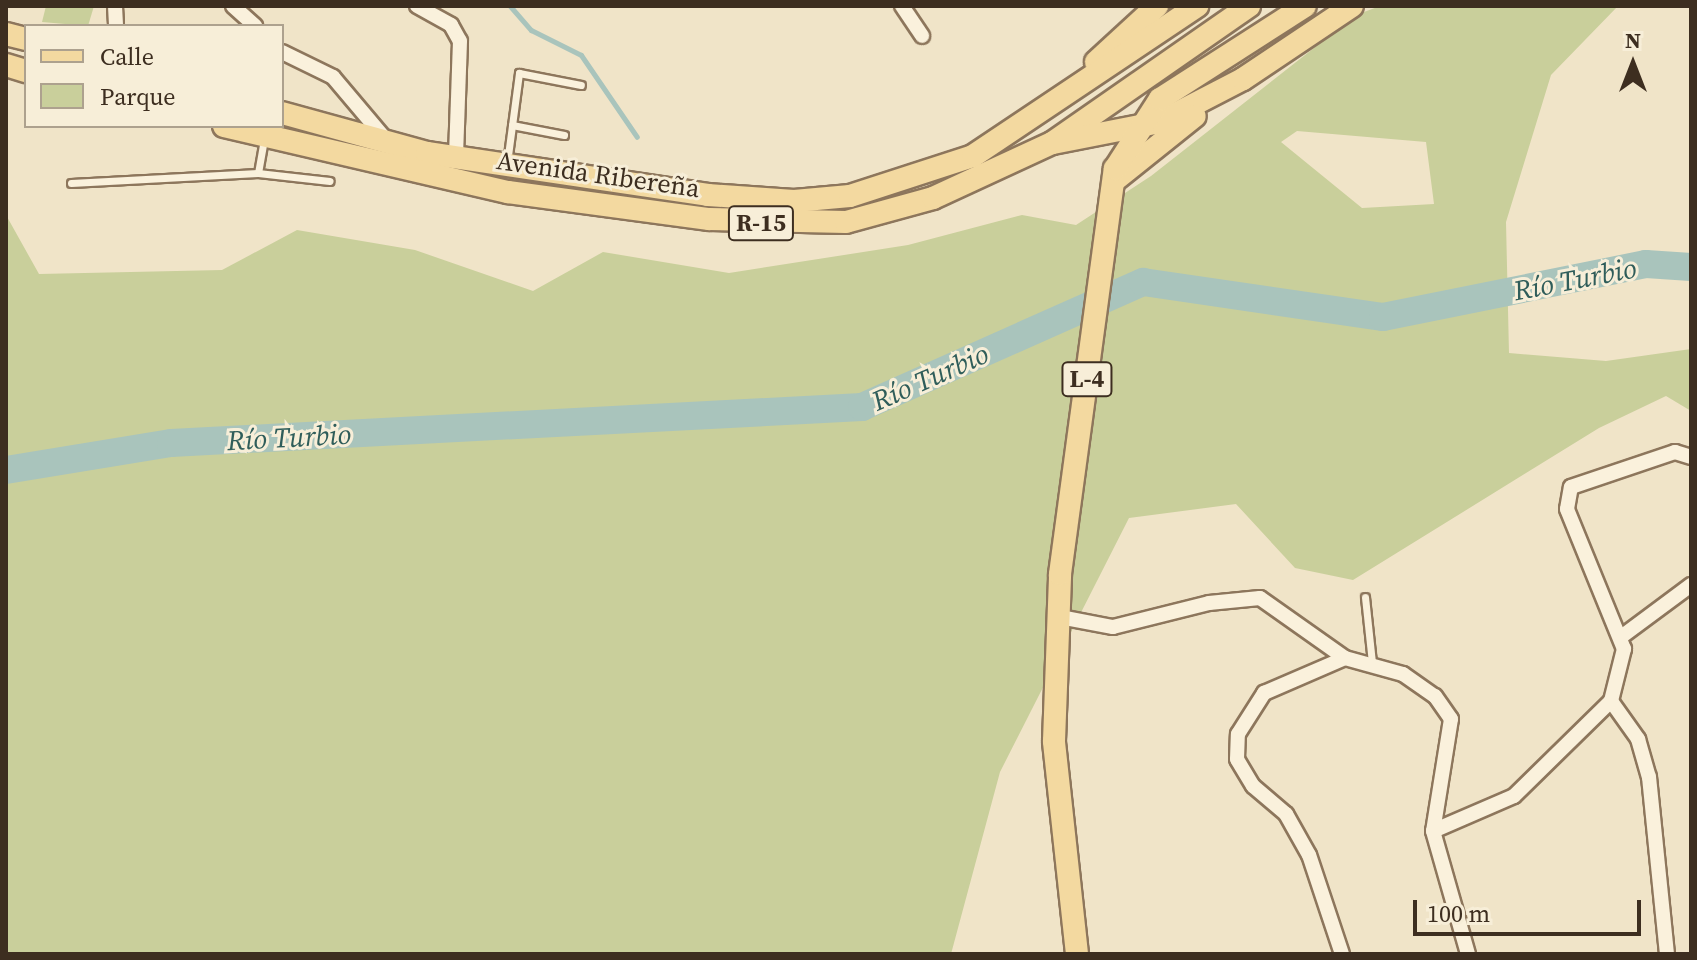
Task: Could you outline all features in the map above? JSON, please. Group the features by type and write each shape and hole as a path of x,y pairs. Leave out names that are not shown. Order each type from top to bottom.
{"main road":[{"name":"Avenida Ribereña","path":"284,114 456,157 708,195 794,201 850,196 973,156 1051,107 1197,6"},
{"name":"Avenida Ribereña","path":"231,128 508,192 780,225 884,214 1052,143 1249,6"},
{"path":"1115,177 1135,128 1196,72 1305,6"},
{"path":"1115,177 1243,79 1352,6"},
{"path":"1051,107 1148,9"},
{"path":"1052,143 1135,128 1243,79"},
{"path":"1052,143 1096,148 1115,177"},
{"name":"L-4","path":"1077,954 1054,741 1060,574 1115,177"}],"street":[{"path":"233,6 253,24"},
{"path":"417,6 451,25 460,41 456,157"},
{"path":"902,6 922,36"},
{"path":"284,53 333,77 388,142"},
{"path":"1433,831 1514,796 1611,701 1623,664 1621,637 1607,622 1567,509 1568,493 1582,481 1675,452 1691,441"},
{"path":"1675,452 1691,457"},
{"path":"1621,637 1691,585"},
{"path":"1060,617 1113,627 1209,603 1260,598 1345,658 1372,663 1435,696 1451,719 1433,831 1468,954"},
{"path":"1342,954 1309,855 1286,814 1253,786 1237,759 1238,734 1264,693 1345,658"},
{"path":"1611,701 1638,739 1649,777 1667,954"}],"lane":[{"path":"507,165 519,73 581,85"},
{"path":"512,125 564,135"},
{"path":"258,173 264,137"},
{"path":"71,183 258,173 330,181"},
{"path":"1365,597 1372,663"}],"green space":[{"path":"46,6 94,6 89,24 42,22"},
{"path":"1380,6 1618,6 1551,75 1506,222 1509,353 1606,361 1691,349 1691,411 1666,396 1599,428 1353,580 1295,568 1236,504 1129,518 1000,772 951,954 6,954 6,215 39,274 222,270 297,230 415,250 533,291 603,252 729,273 908,245 1022,215 1076,225 1151,176 1356,15","holes":["1297,131 1426,142 1434,204 1362,208 1281,142"]}],"waterway":[{"path":"510,6 531,30 581,55 637,137"},
{"name":"Río Turbio","path":"6,470 171,443 862,407 1143,282 1383,317 1646,264 1691,267"}]}
